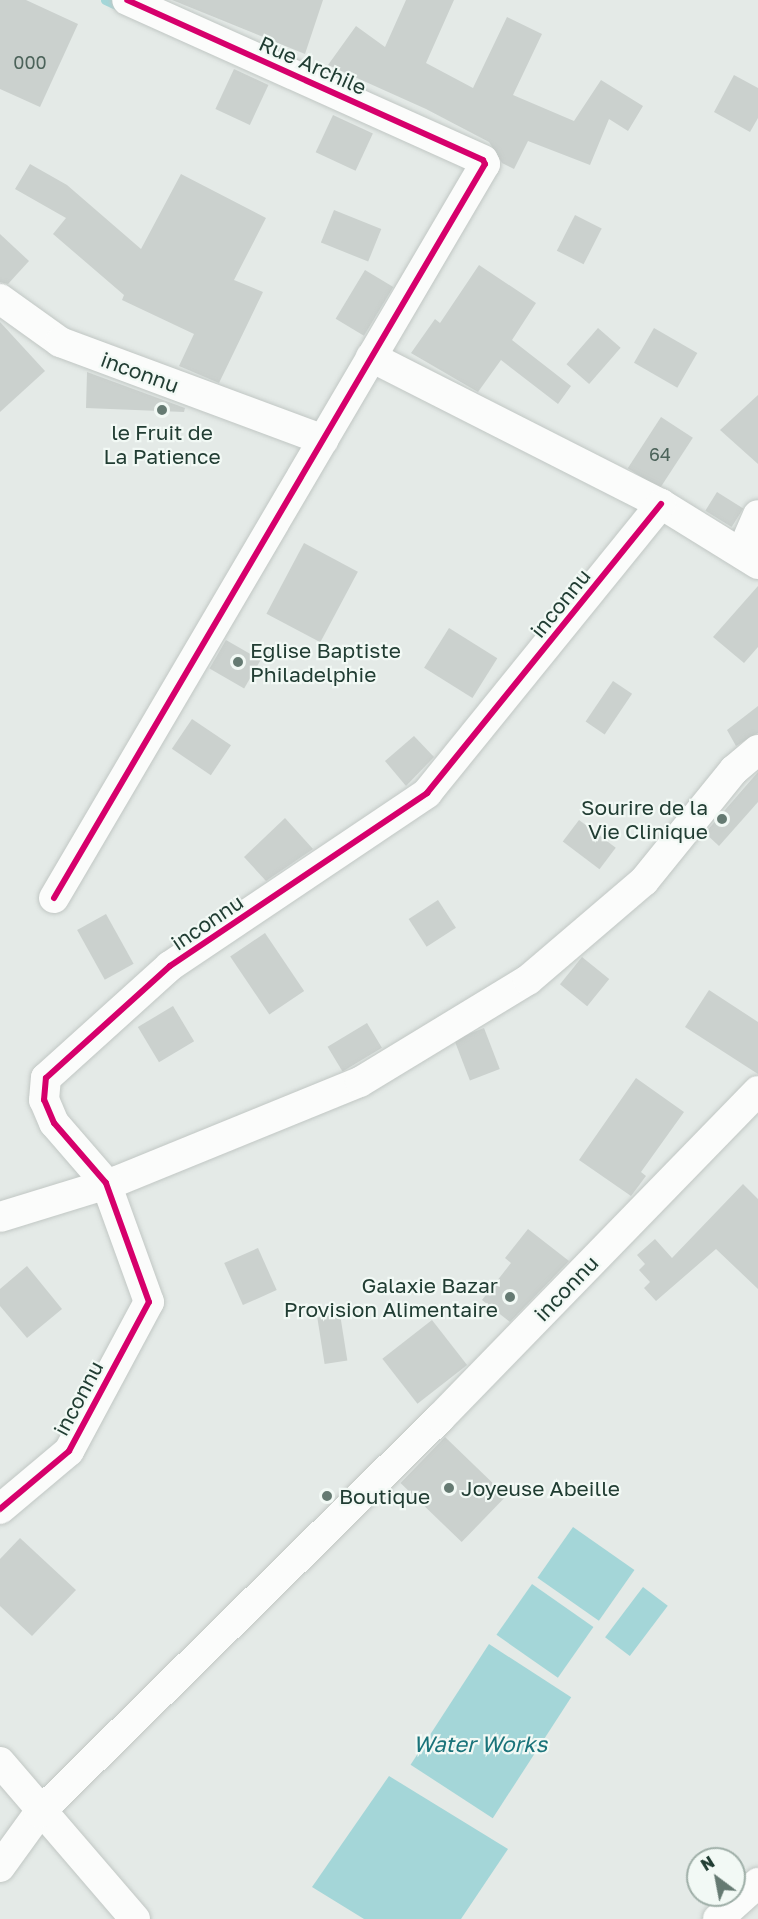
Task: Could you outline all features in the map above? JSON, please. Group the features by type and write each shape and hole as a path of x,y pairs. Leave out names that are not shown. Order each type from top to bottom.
{"street":[{"name":"Rue Archile","path":"127,0 485,162 371,357"},
{"name":"inconnu","path":"0,299 60,342 323,440"},
{"path":"54,898 371,357 661,504 750,558 758,515"},
{"name":"inconnu","path":"0,1509 69,1451 149,1302 106,1183 54,1123 44,1100 46,1078 170,966 427,793 661,504"},
{"path":"0,1217 106,1183 360,1082 528,980 644,881 734,770 758,750"},
{"name":"inconnu","path":"0,1867 39,1813 440,1418 758,1091"},
{"path":"0,1762 39,1813 135,1919"},
{"path":"718,1919 758,1883"}],"water":[{"path":"573,1527 634,1570 599,1621 537,1578"},
{"path":"532,1584 593,1627 558,1678 496,1635"},
{"path":"643,1587 668,1606 630,1656 605,1637"},
{"name":"Water Works","path":"489,1644 571,1697 493,1818 411,1765"},
{"path":"389,1776 508,1849 461,1919 364,1919 312,1887"}],"building":[{"path":"0,0 26,0 78,24 40,107 0,89"},
{"path":"172,0 323,0 305,54"},
{"path":"406,0 454,0 426,63 473,88 507,17 542,34 513,95 574,121 601,80 643,106 628,131 609,119 590,165 528,141 514,169 502,163 489,142 426,109 328,65 356,26 385,47"},
{"path":"234,69 268,85 250,125 215,109"},
{"path":"734,75 758,88 758,118 750,132 714,112"},
{"path":"333,115 373,134 356,171 316,152"},
{"path":"30,164 67,185 141,249 181,174 266,218 234,280 263,292 219,383 179,366 194,334 122,300 124,295 53,234 66,218 15,189"},
{"path":"334,210 381,229 368,262 321,242"},
{"path":"575,215 602,229 584,264 557,251"},
{"path":"0,234 29,261 8,284 0,282"},
{"path":"479,265 536,303 512,340 571,386 558,404 501,360 478,392 411,353 435,319 440,323"},
{"path":"365,270 393,287 364,336 336,319"},
{"path":"0,322 45,371 0,412"},
{"path":"598,328 621,348 589,384 567,364"},
{"path":"654,328 697,353 677,388 634,363"},
{"path":"87,372 185,408 184,412 86,408"},
{"path":"758,395 758,464 720,430"},
{"path":"661,417 693,438 660,489 628,468"},
{"path":"717,492 743,508 732,527 705,511"},
{"path":"304,543 358,572 320,642 266,614"},
{"path":"758,586 758,647 744,663 713,637"},
{"path":"449,628 497,658 472,698 424,668"},
{"path":"226,640 261,660 244,689 210,669"},
{"path":"613,681 632,694 605,734 586,722"},
{"path":"758,706 758,733 736,746 727,730"},
{"path":"192,719 231,745 211,775 172,749"},
{"path":"414,736 434,757 406,786 385,761"},
{"path":"758,772 758,802 719,846 705,833"},
{"path":"285,818 313,849 266,881 244,857"},
{"path":"579,820 616,848 599,869 563,842"},
{"path":"438,900 456,928 427,947 409,919"},
{"path":"106,914 134,964 105,980 77,930"},
{"path":"265,933 304,991 269,1015 230,956"},
{"path":"582,957 609,979 587,1006 560,984"},
{"path":"709,990 758,1022 758,1074 685,1027"},
{"path":"173,1006 194,1041 159,1062 138,1027"},
{"path":"367,1023 382,1048 343,1072 328,1047"},
{"path":"484,1028 500,1069 470,1081 454,1039"},
{"path":"636,1078 684,1112 641,1172 646,1176 631,1196 579,1160"},
{"path":"743,1184 758,1199 758,1289 716,1249 656,1301 644,1288 650,1282 639,1270 645,1264 637,1255 655,1239 672,1258"},
{"path":"528,1229 569,1261 510,1322 482,1300 511,1263 505,1258"},
{"path":"258,1248 277,1290 243,1305 224,1263"},
{"path":"27,1266 62,1309 27,1338 0,1306 0,1289"},
{"path":"340,1314 347,1360 325,1364 317,1318"},
{"path":"432,1320 467,1365 417,1404 382,1359"},
{"path":"445,1437 506,1496 462,1542 401,1483"},
{"path":"20,1538 76,1590 32,1636 0,1606 0,1559"}],"waterway":[{"path":"105,0 122,8"}],"cycle path":[{"path":"54,898 485,164 483,160 127,0"},
{"path":"0,1509 69,1451 149,1302 106,1183 54,1123 44,1100 46,1078 170,966 427,793 661,504"}],"place":[{"name":"le Fruit de La Patience","path":"162,410"},
{"name":"Eglise Baptiste Philadelphie","path":"238,662"},
{"name":"Sourire de la Vie Clinique","path":"722,819"},
{"name":"Galaxie Bazar Provision Alimentaire","path":"510,1297"},
{"name":"Joyeuse Abeille","path":"449,1488"},
{"name":"Boutique","path":"327,1496"}]}
